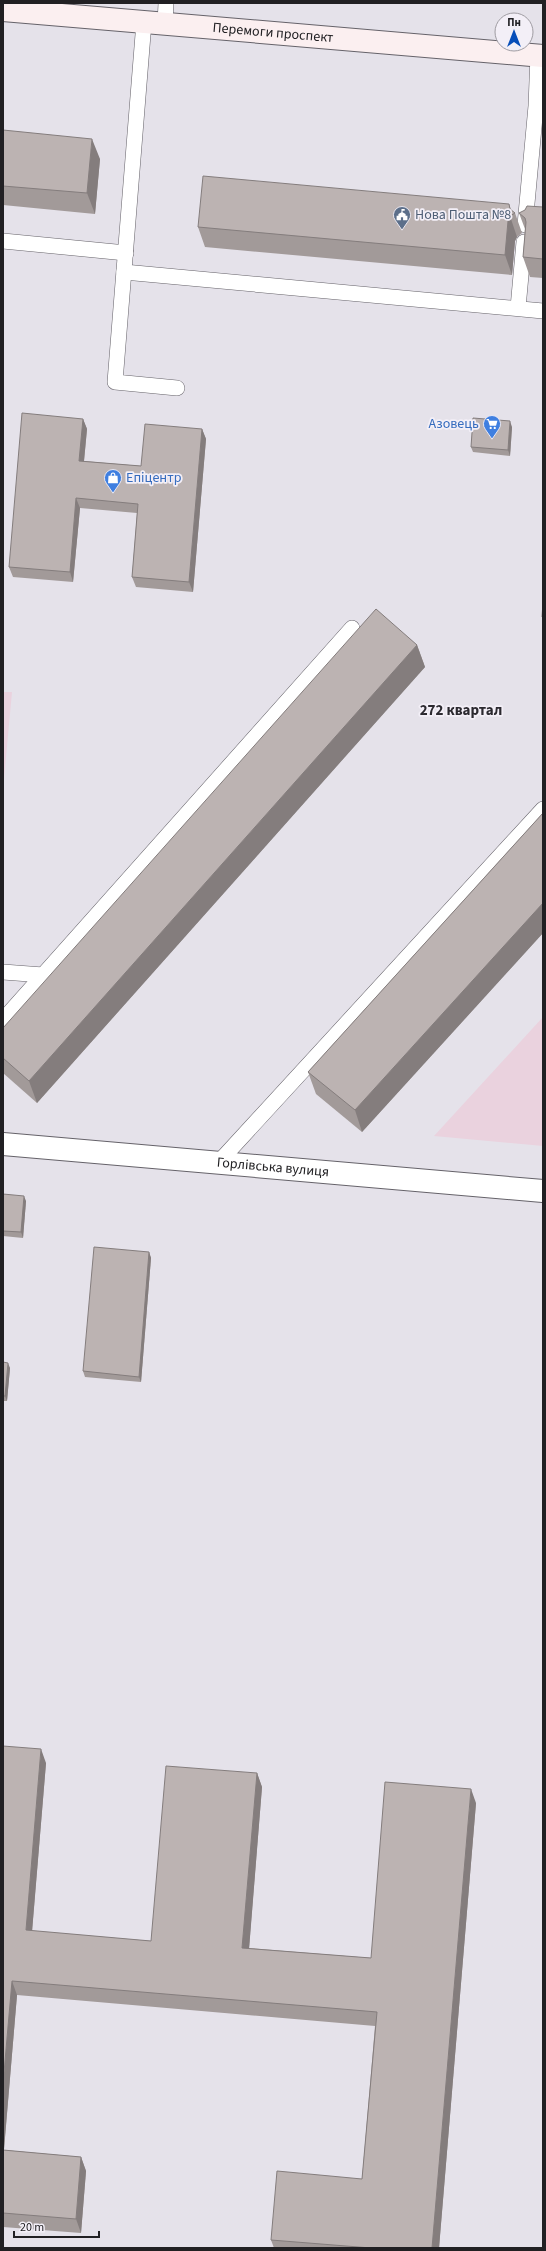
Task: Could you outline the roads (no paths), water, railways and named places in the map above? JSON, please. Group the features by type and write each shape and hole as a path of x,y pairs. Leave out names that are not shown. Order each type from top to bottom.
{"street":[{"name":"Перемоги проспект","path":"5,8 158,16 541,55"},
{"name":"Горлівська вулиця","path":"3,1144 543,1191"}],"lane":[{"path":"158,16 126,253 115,382 177,388"},
{"path":"525,225 541,55"},
{"path":"3,241 126,253"},
{"path":"518,308 524,242"},
{"path":"124,272 543,311"},
{"path":"3,1020 352,628"},
{"path":"218,1163 543,809"},
{"path":"3,972 43,975"}],"place":[{"name":"Нова Пошта №8","path":"402,230"},
{"name":"Азовець","path":"492,439"},
{"name":"Епіцентр","path":"113,493"}],"district":[{"name":"272 квартал","path":"461,710"}]}
